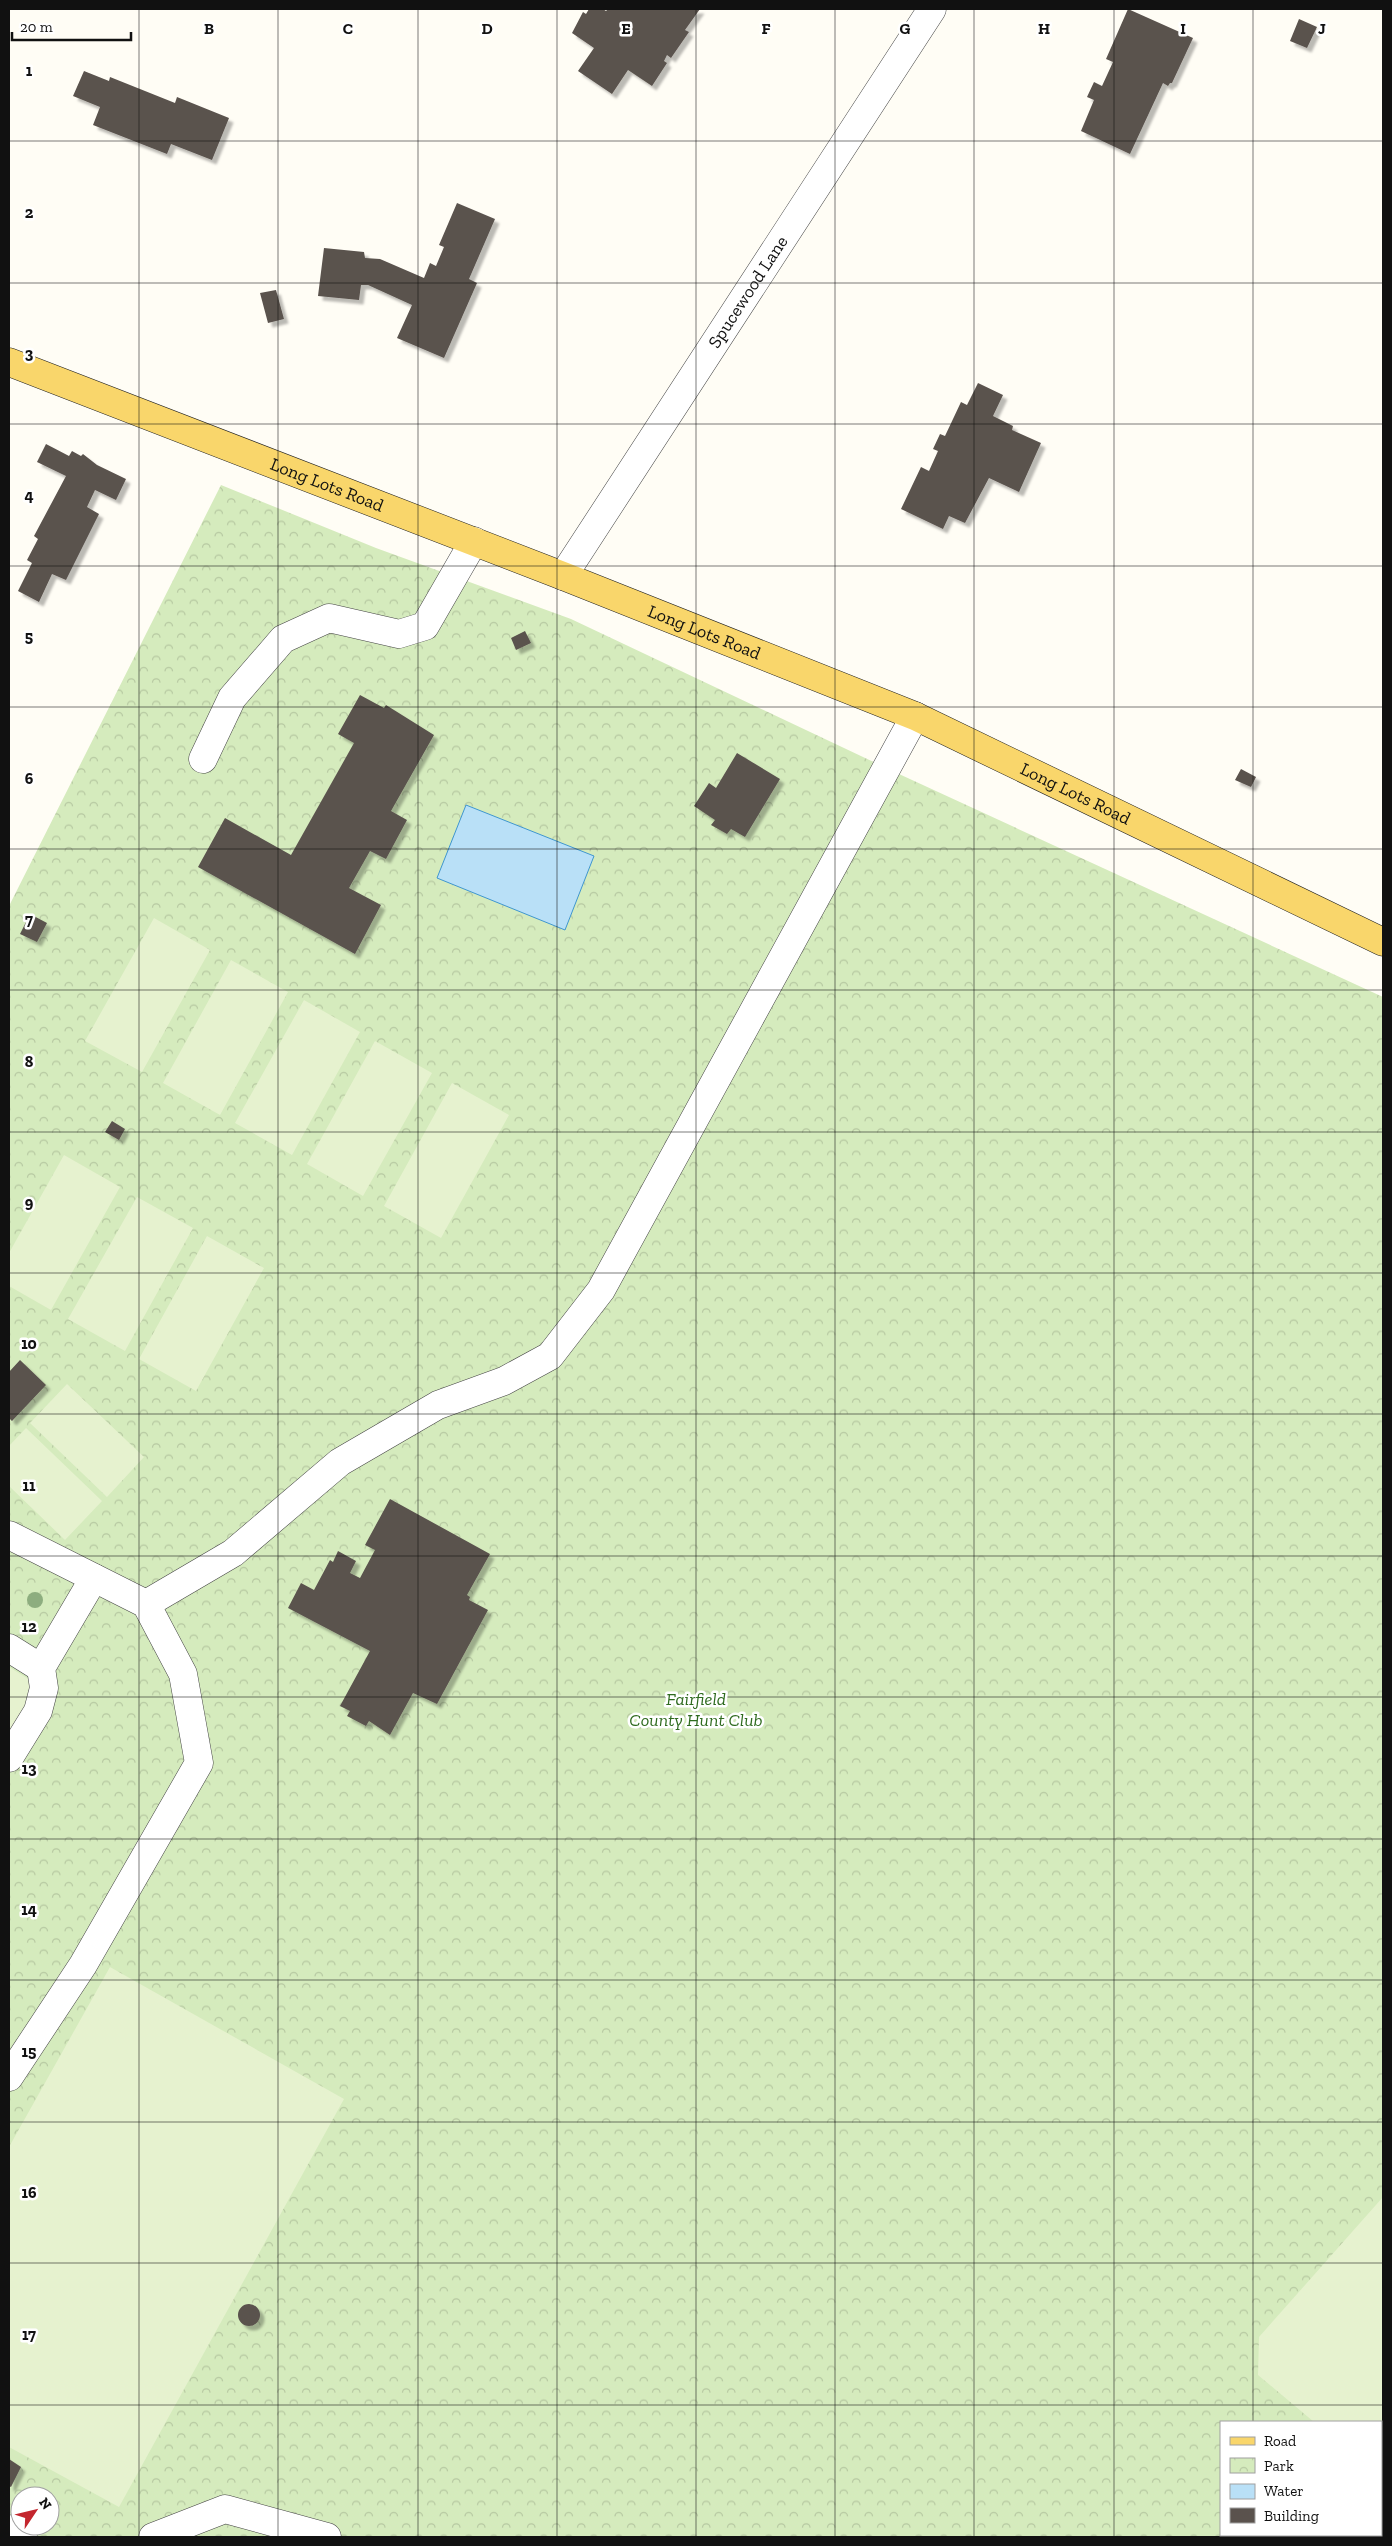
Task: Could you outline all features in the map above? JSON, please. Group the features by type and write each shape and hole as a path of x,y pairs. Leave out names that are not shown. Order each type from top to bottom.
{"main road":[{"name":"Long Lots Road","path":"9,362 564,576 915,716 1383,942"}],"street":[{"name":"Spucewood Lane","path":"564,576 932,9"},
{"path":"203,759 232,698 282,639 329,618 399,634 425,626 474,541"},
{"path":"146,1604 234,1553 340,1462 438,1405 504,1381 550,1356 601,1290 915,716"},
{"path":"9,1534 146,1604 183,1674 199,1763 83,1965 9,2077"},
{"path":"9,1758 38,1711 44,1688 41,1668 94,1578"},
{"path":"9,1648 41,1668"},
{"path":"153,2537 225,2509 326,2537"},
{"path":"9,2529 24,2537"}],"green space":[{"name":"Fairfield County Hunt Club","path":"221,485 376,548 571,619 899,774 1383,997 1383,2537 9,2537 9,906"},
{"path":"154,918 210,950 142,1072 85,1041"},
{"path":"231,960 288,992 220,1115 163,1083"},
{"path":"304,1000 360,1032 292,1155 235,1123"},
{"path":"375,1041 432,1073 363,1196 307,1164"},
{"path":"452,1083 509,1115 441,1238 384,1206"},
{"path":"64,1155 120,1187 51,1310 9,1286 9,1253"},
{"path":"137,1197 193,1228 125,1351 68,1319"},
{"path":"207,1236 264,1268 196,1391 139,1359"},
{"path":"67,1384 144,1457 107,1497 30,1423"},
{"path":"26,1428 102,1501 65,1540 9,1486 9,1446"},
{"path":"9,1667 30,1680 34,1693 9,1733"},
{"path":"110,1967 344,2099 119,2507 9,2447 9,2147"},
{"path":"1383,2197 1383,2472 1382,2421 1313,2421 1258,2375 1259,2337"}],"water":[{"path":"466,805 594,856 565,930 437,878"}],"building":[{"path":"589,9 603,9 606,11 608,9 700,9 685,30 689,32 671,58 667,55 664,61 667,63 652,86 628,70 612,94 578,71 594,48 572,33 583,12 586,14"},
{"path":"1128,9 1193,38 1172,83 1168,86 1163,83 1130,154 1081,131 1094,100 1087,97 1094,82 1102,86 1113,62 1106,59"},
{"path":"1299,19 1317,27 1307,48 1290,41"},
{"path":"84,71 109,81 110,77 175,103 177,97 229,118 212,160 171,144 167,154 93,125 100,107 73,96"},
{"path":"457,203 495,219 469,279 477,283 444,358 397,338 412,305 368,285 361,285 359,300 318,296 324,248 364,252 365,258 380,259 424,278 430,263 436,266 444,247 439,245"},
{"path":"276,290 284,319 268,323 260,293"},
{"path":"978,383 1003,395 993,416 1013,426 1012,430 1041,443 1019,492 989,478 965,523 949,516 943,529 901,509 921,467 929,471 938,451 933,449 940,434 945,436 961,402 967,405"},
{"path":"46,444 69,456 72,451 81,456 83,454 97,465 126,479 116,500 95,490 87,507 99,514 66,580 52,574 39,602 18,591 32,563 27,560 38,539 34,536 66,476 37,462"},
{"path":"525,631 531,643 516,650 511,638"},
{"path":"360,695 384,708 386,705 434,735 391,811 407,820 386,859 370,851 349,888 381,905 355,954 198,867 225,818 291,855 354,743 338,734"},
{"path":"737,753 780,779 745,837 731,829 727,834 711,825 715,820 694,806 709,783 716,788"},
{"path":"1241,769 1256,777 1251,787 1235,780"},
{"path":"30,914 47,923 37,942 20,934"},
{"path":"112,1121 125,1129 119,1140 105,1132"},
{"path":"20,1360 46,1385 12,1421 9,1418 9,1372"},
{"path":"390,1499 490,1554 467,1595 470,1597 469,1600 488,1610 437,1704 413,1693 390,1735 369,1721 366,1726 347,1716 350,1711 340,1706 370,1651 288,1608 301,1583 314,1590 330,1560 333,1562 338,1551 356,1561 350,1573 360,1578 375,1550 365,1545"},
{"path":"249,2304 257,2307 260,2315 257,2323 249,2326 241,2323 238,2315 241,2307"},
{"path":"9,2459 21,2467 12,2486 9,2486"}]}
